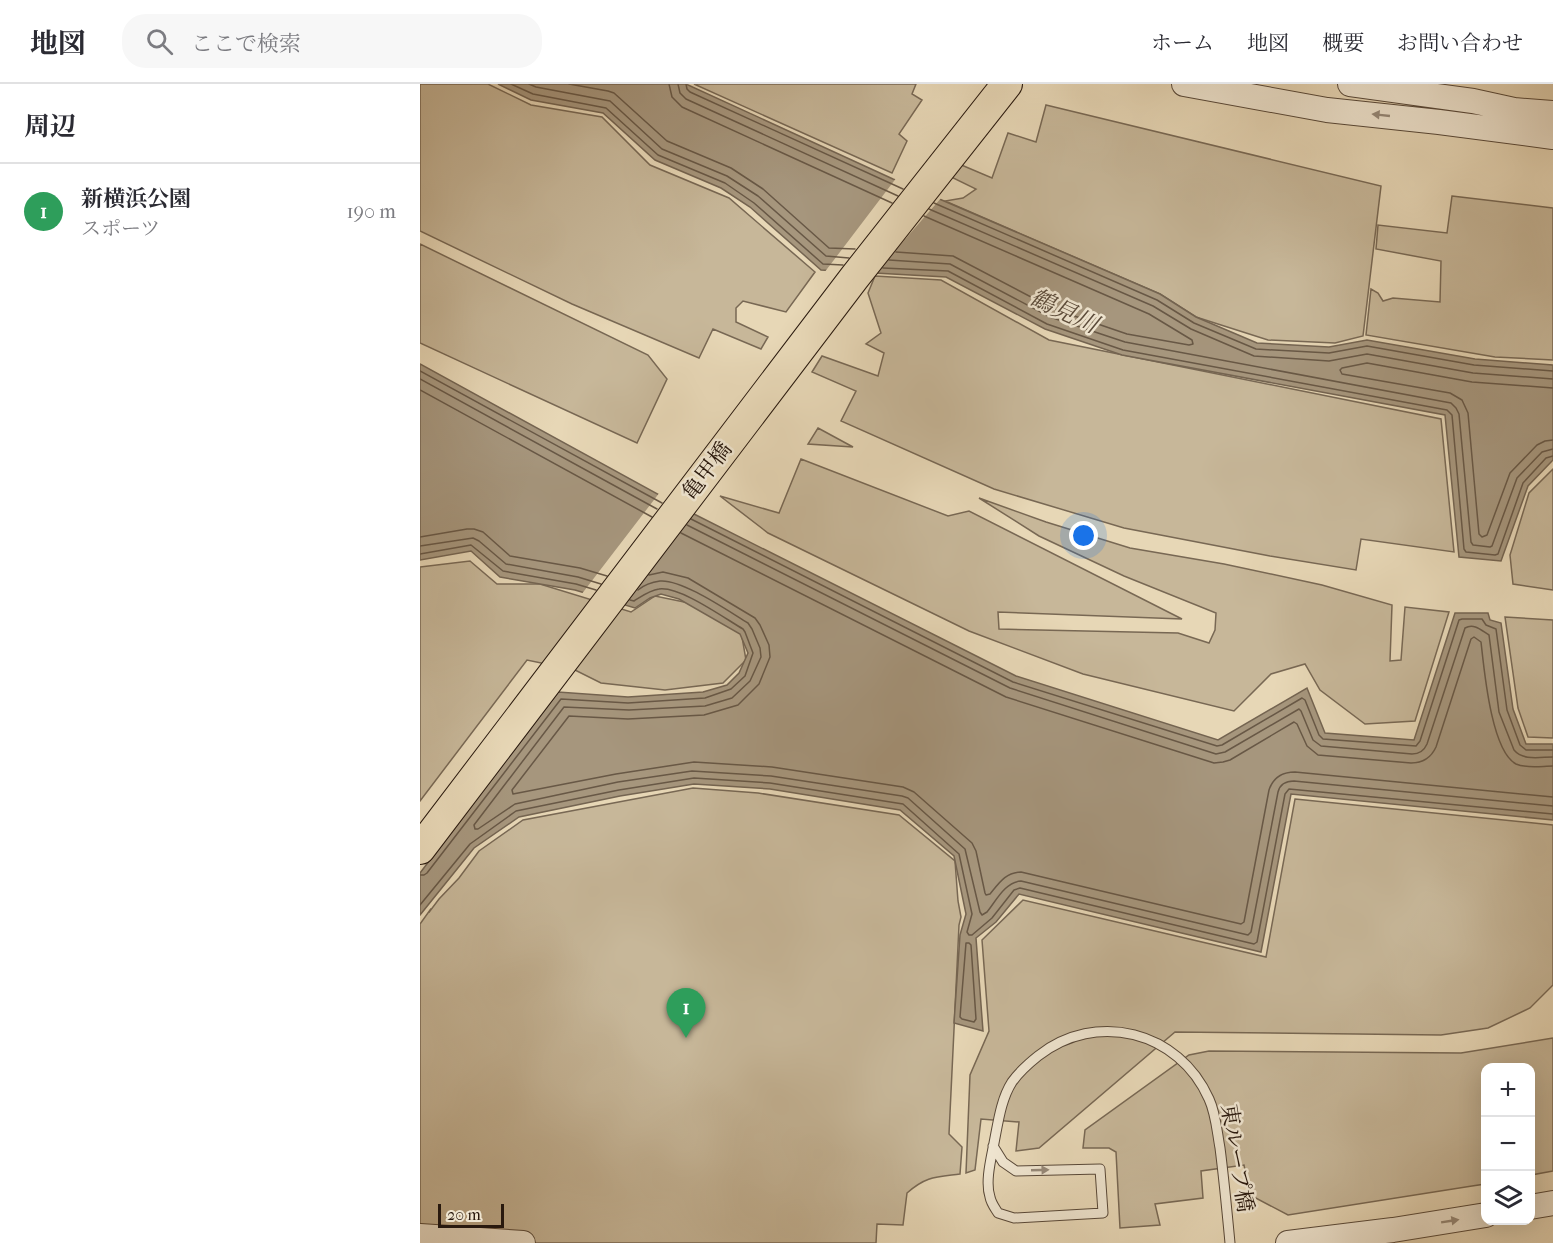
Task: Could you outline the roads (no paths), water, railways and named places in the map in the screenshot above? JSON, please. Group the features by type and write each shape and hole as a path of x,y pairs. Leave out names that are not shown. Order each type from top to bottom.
{"main road":[{"name":"亀甲橋","path":"420,849 854,278 1002,90"}],"street":[{"path":"1184,84 1327,110 1553,137"},
{"path":"1350,84 1473,100 1553,103"},
{"path":"1473,100 1514,110 1553,113"},
{"path":"1439,122 1553,128"},
{"path":"1535,1206 1553,1203"},
{"path":"1288,1243 1393,1230 1481,1216"},
{"path":"420,1236 523,1243"}],"lane":[{"name":"東ループ橋","path":"993,1146 1003,1162 1016,1171 1100,1169 1103,1213 1014,1218 998,1214 989,1196 989,1171 993,1146 997,1126 1003,1104 1011,1083 1026,1066 1045,1050 1065,1040 1087,1033 1114,1031 1152,1040 1171,1051 1187,1065 1200,1081 1210,1101 1217,1127 1230,1243"}],"water":[{"name":"鶴見川","path":"498,84 686,84 893,179 1160,294 1196,317 1257,343 1329,347 1367,340 1475,359 1553,365 1553,460 1528,486 1501,561 1459,557 1445,415 1122,355 1045,329 946,277 821,270 750,207 721,188 655,160 603,113 531,100"},
{"path":"420,364 694,514 1016,676 1218,740 1307,688 1325,733 1414,740 1455,613 1488,613 1490,620 1501,623 1513,709 1526,744 1553,744 1553,820 1291,794 1261,952 1019,894 996,922 976,938 983,1031 954,1023 960,935 966,914 954,856 900,810 770,789 694,784 620,796 519,817 474,848 420,915 420,873 558,692 628,697 703,692 727,685 739,673 748,653 740,634 679,599 661,594 635,608 575,590 500,577 471,551 420,560"}],"place":[{"name":"新横浜公園","path":"686,1038"}]}
